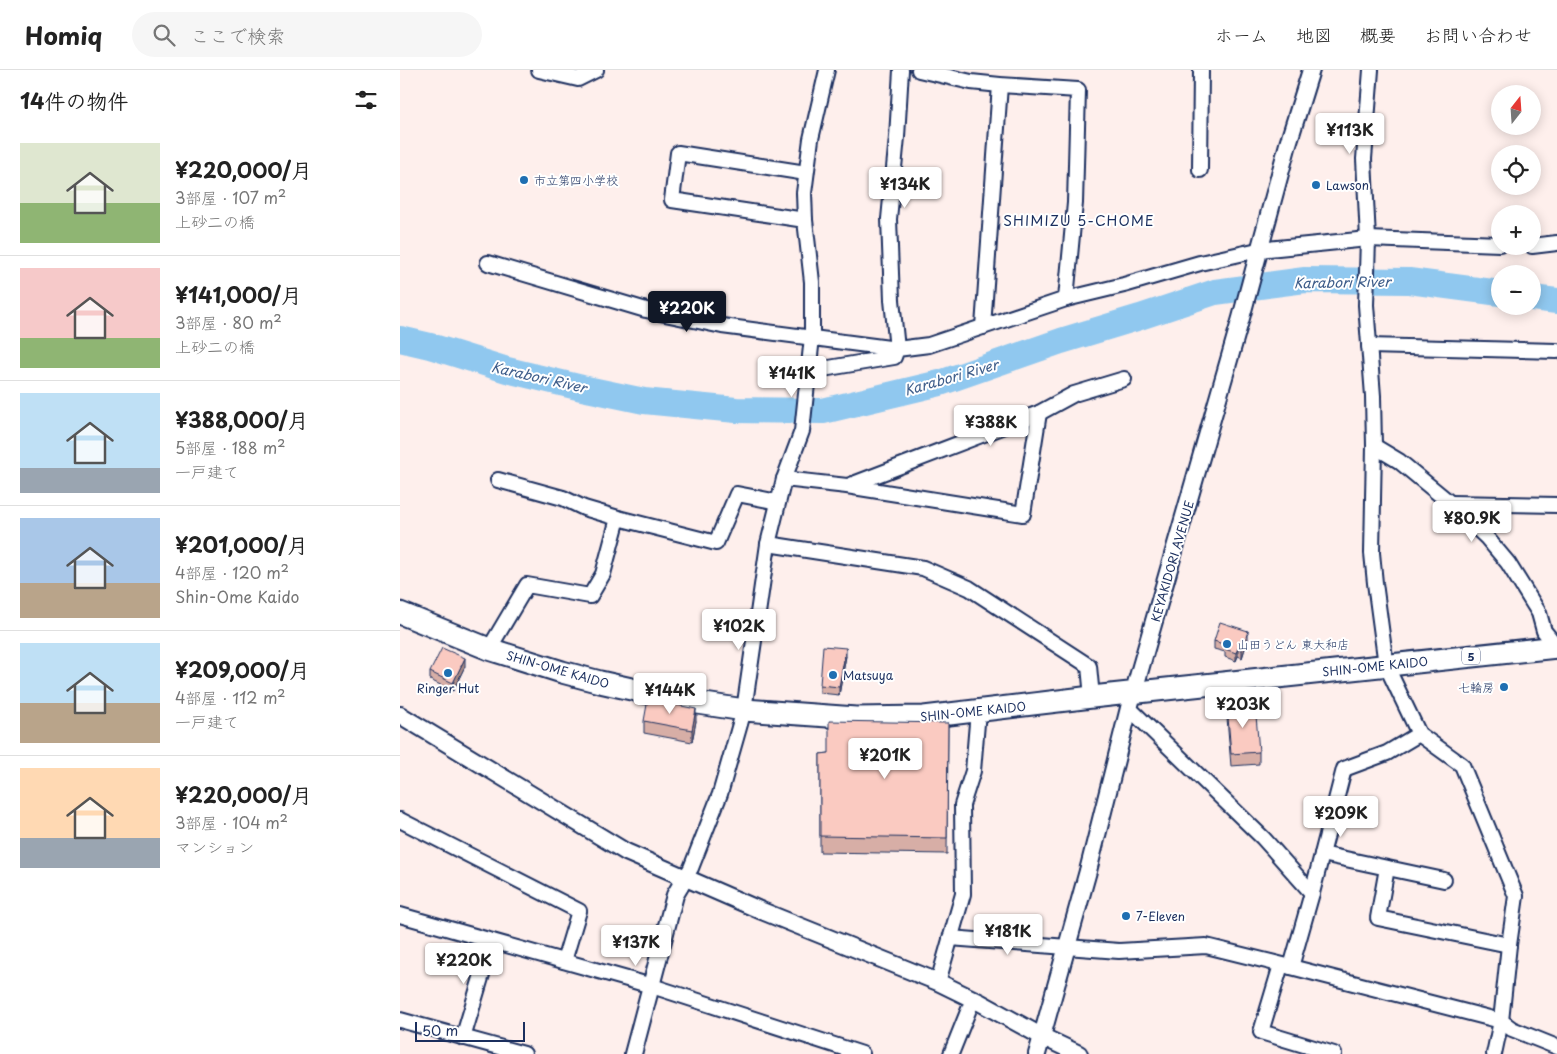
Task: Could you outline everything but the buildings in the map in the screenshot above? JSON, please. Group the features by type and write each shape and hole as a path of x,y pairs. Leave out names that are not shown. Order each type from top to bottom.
{"main road":[{"name":"SHIN-OME KAIDO","path":"400,613 490,649 600,682 685,701 744,710 856,718 924,718 1092,697 1132,701 1386,665 1557,647"}],"street":[{"path":"539,70 578,79 596,70"},
{"path":"633,1054 676,895 691,868 720,794 744,710 768,544 784,479 803,429 812,337 812,282 805,220 806,173 811,139 827,70"},
{"path":"810,369 823,369 894,357 897,349 892,300 889,219 901,70"},
{"path":"919,70 971,82 1078,90 1075,204 1066,299"},
{"path":"1200,170 1201,70"},
{"name":"KEYAKIDORI AVENUE","path":"1036,1054 1088,871 1132,701 1241,318 1257,254 1288,144 1312,70"},
{"path":"1371,70 1364,159 1368,241 1366,305 1373,396 1372,553 1386,665 1419,734 1462,765 1516,896 1501,1021 1494,1054"},
{"path":"983,327 1000,85"},
{"path":"805,220 672,200 678,153 806,173"},
{"path":"488,263 646,310 722,326 897,349 929,345 1066,299 1124,285 1200,263 1257,254 1368,241 1491,244"},
{"path":"1541,245 1557,243"},
{"path":"1369,346 1557,351"},
{"path":"847,486 1039,413 1074,394 1124,379"},
{"path":"784,479 847,486 1023,514 1039,413"},
{"path":"1374,446 1399,461 1450,503 1486,538 1508,563 1539,612 1544,631 1557,647"},
{"path":"498,480 563,498 584,508 618,518 716,543 737,494 778,502"},
{"path":"1450,503 1557,505"},
{"path":"490,649 527,585 590,596 604,574 618,518"},
{"path":"768,544 923,568 969,588 1089,666 1092,697"},
{"path":"1132,701 1312,893"},
{"path":"938,982 963,894 962,806 973,772 978,711"},
{"path":"400,715 626,852 938,982 1079,1054"},
{"path":"1334,1054 1261,1032 1312,893 1344,769 1387,753 1419,734"},
{"path":"400,820 579,911 564,961"},
{"path":"1322,854 1444,880"},
{"path":"1387,868 1378,918 1509,945"},
{"path":"400,915 652,986 862,1054"},
{"path":"950,938 1119,951 1206,946 1501,1021 1512,1029 1557,1047"},
{"path":"463,1038 492,941"},
{"path":"951,1054 973,999"},
{"path":"400,1020 524,1054"}],"waterway":[{"name":"Karabori River","path":"400,339 430,346 507,370 644,401 736,410 823,411 940,383 1061,341 1215,292 1305,280 1409,281 1491,292"},
{"name":"Karabori River","path":"1541,299 1557,301"}],"place":[{"name":"市立第四小学校","path":"524,180"},
{"name":"Lawson","path":"1316,185"},
{"name":"山田うどん 東大和店","path":"1227,644"},
{"name":"Ringer Hut","path":"448,673"},
{"name":"Matsuya","path":"833,675"},
{"name":"七輪房","path":"1504,687"},
{"name":"7-Eleven","path":"1126,916"}],"district":[{"name":"SHIMIZU 5-CHOME","path":"1079,220"}]}
